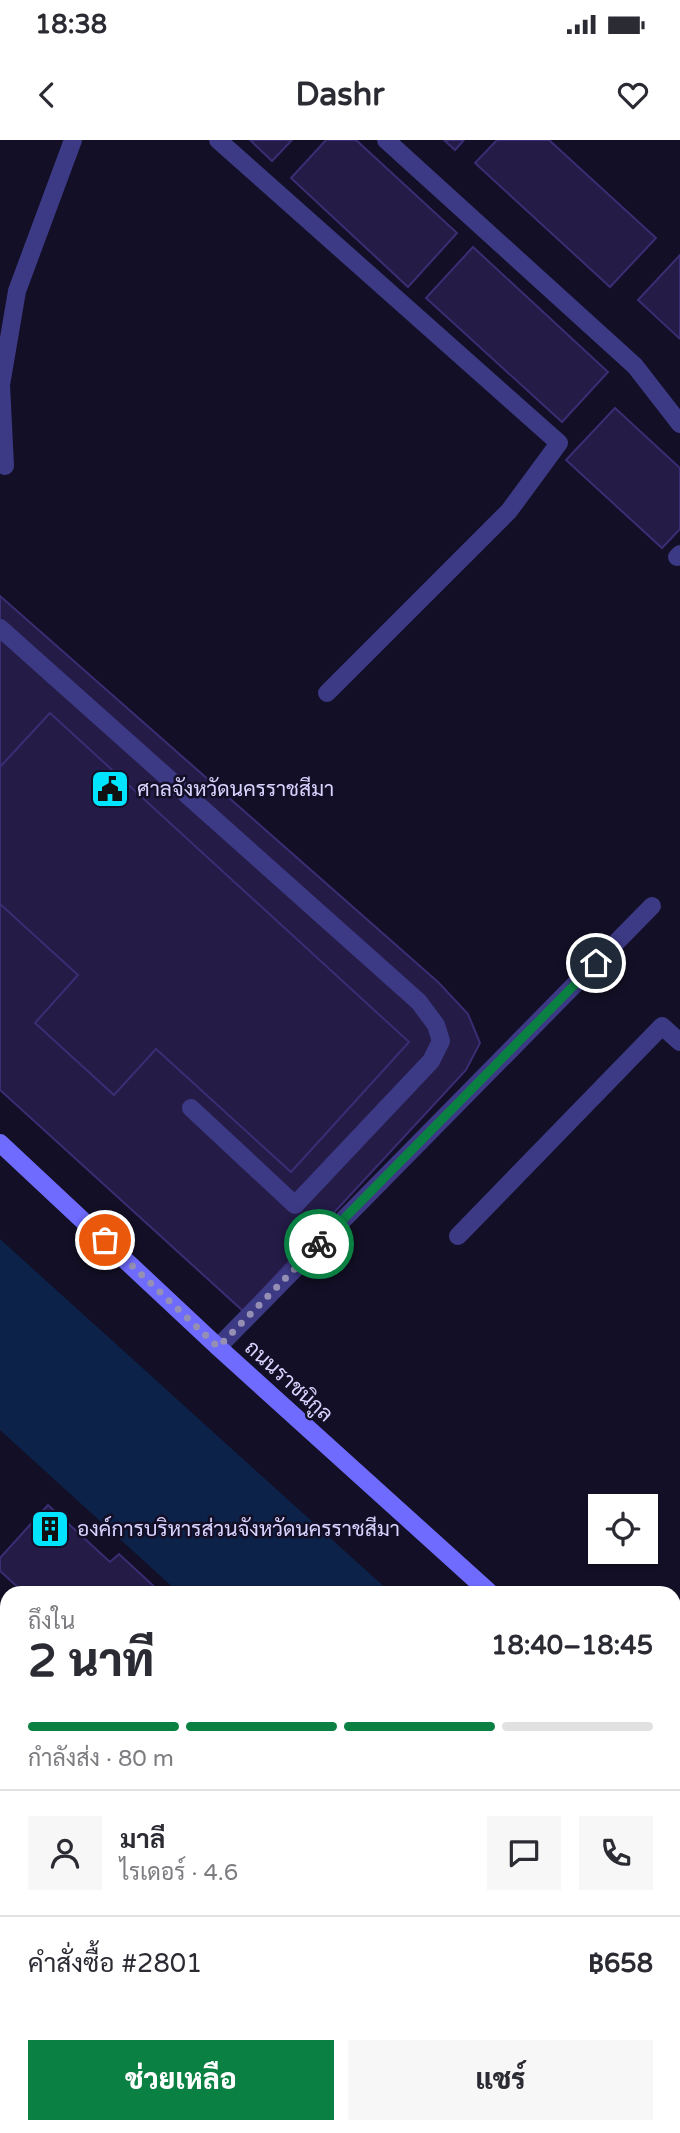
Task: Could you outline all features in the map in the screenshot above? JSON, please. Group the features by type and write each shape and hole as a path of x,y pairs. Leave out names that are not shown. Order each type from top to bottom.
{"main road":[{"name":"ถนนราชนิกูล","path":"0,1143 218,1347 482,1586"}],"street":[{"path":"5,466 1,385 17,291 73,140"},
{"path":"218,140 559,443 509,510 327,693"},
{"path":"386,140 635,366 680,424"},
{"path":"0,628 419,1002 436,1025 441,1041 431,1061 295,1205 191,1108"},
{"path":"218,1347 652,906"},
{"path":"458,1236 662,1026 680,1042"}],"water":[{"path":"0,1239 383,1586 171,1586 0,1430"}],"building":[{"path":"250,140 292,140 272,161"},
{"path":"326,140 356,140 457,233 408,287 291,178"},
{"path":"444,140 464,140 455,150"},
{"path":"497,140 549,140 656,238 610,287 475,163"},
{"path":"473,247 608,372 562,422 426,298"},
{"path":"680,255 680,339 638,300"},
{"path":"615,408 680,468 680,529 662,548 566,460"},
{"name":"ศาลจังหวัดนครราชสีมา","path":"0,596 438,982 468,1014 480,1043 466,1070 243,1311 0,1090"},
{"path":"50,713 409,1042 291,1172 156,1049 114,1095 35,1023 78,975 0,904 0,767"},
{"name":"องค์การบริหารส่วนจังหวัดนครราชสีมา","path":"48,1505 110,1562 119,1554 154,1586 16,1586 0,1571 0,1558"}],"way so far":[{"path":"105,1240 218,1347 319,1244"}],"place":[{"name":"ศาลจังหวัดนครราชสีมา","path":"110,789"},
{"name":"องค์การบริหารส่วนจังหวัดนครราชสีมา","path":"50,1529"}],"route":[{"path":"319,1244 596,963"}]}
